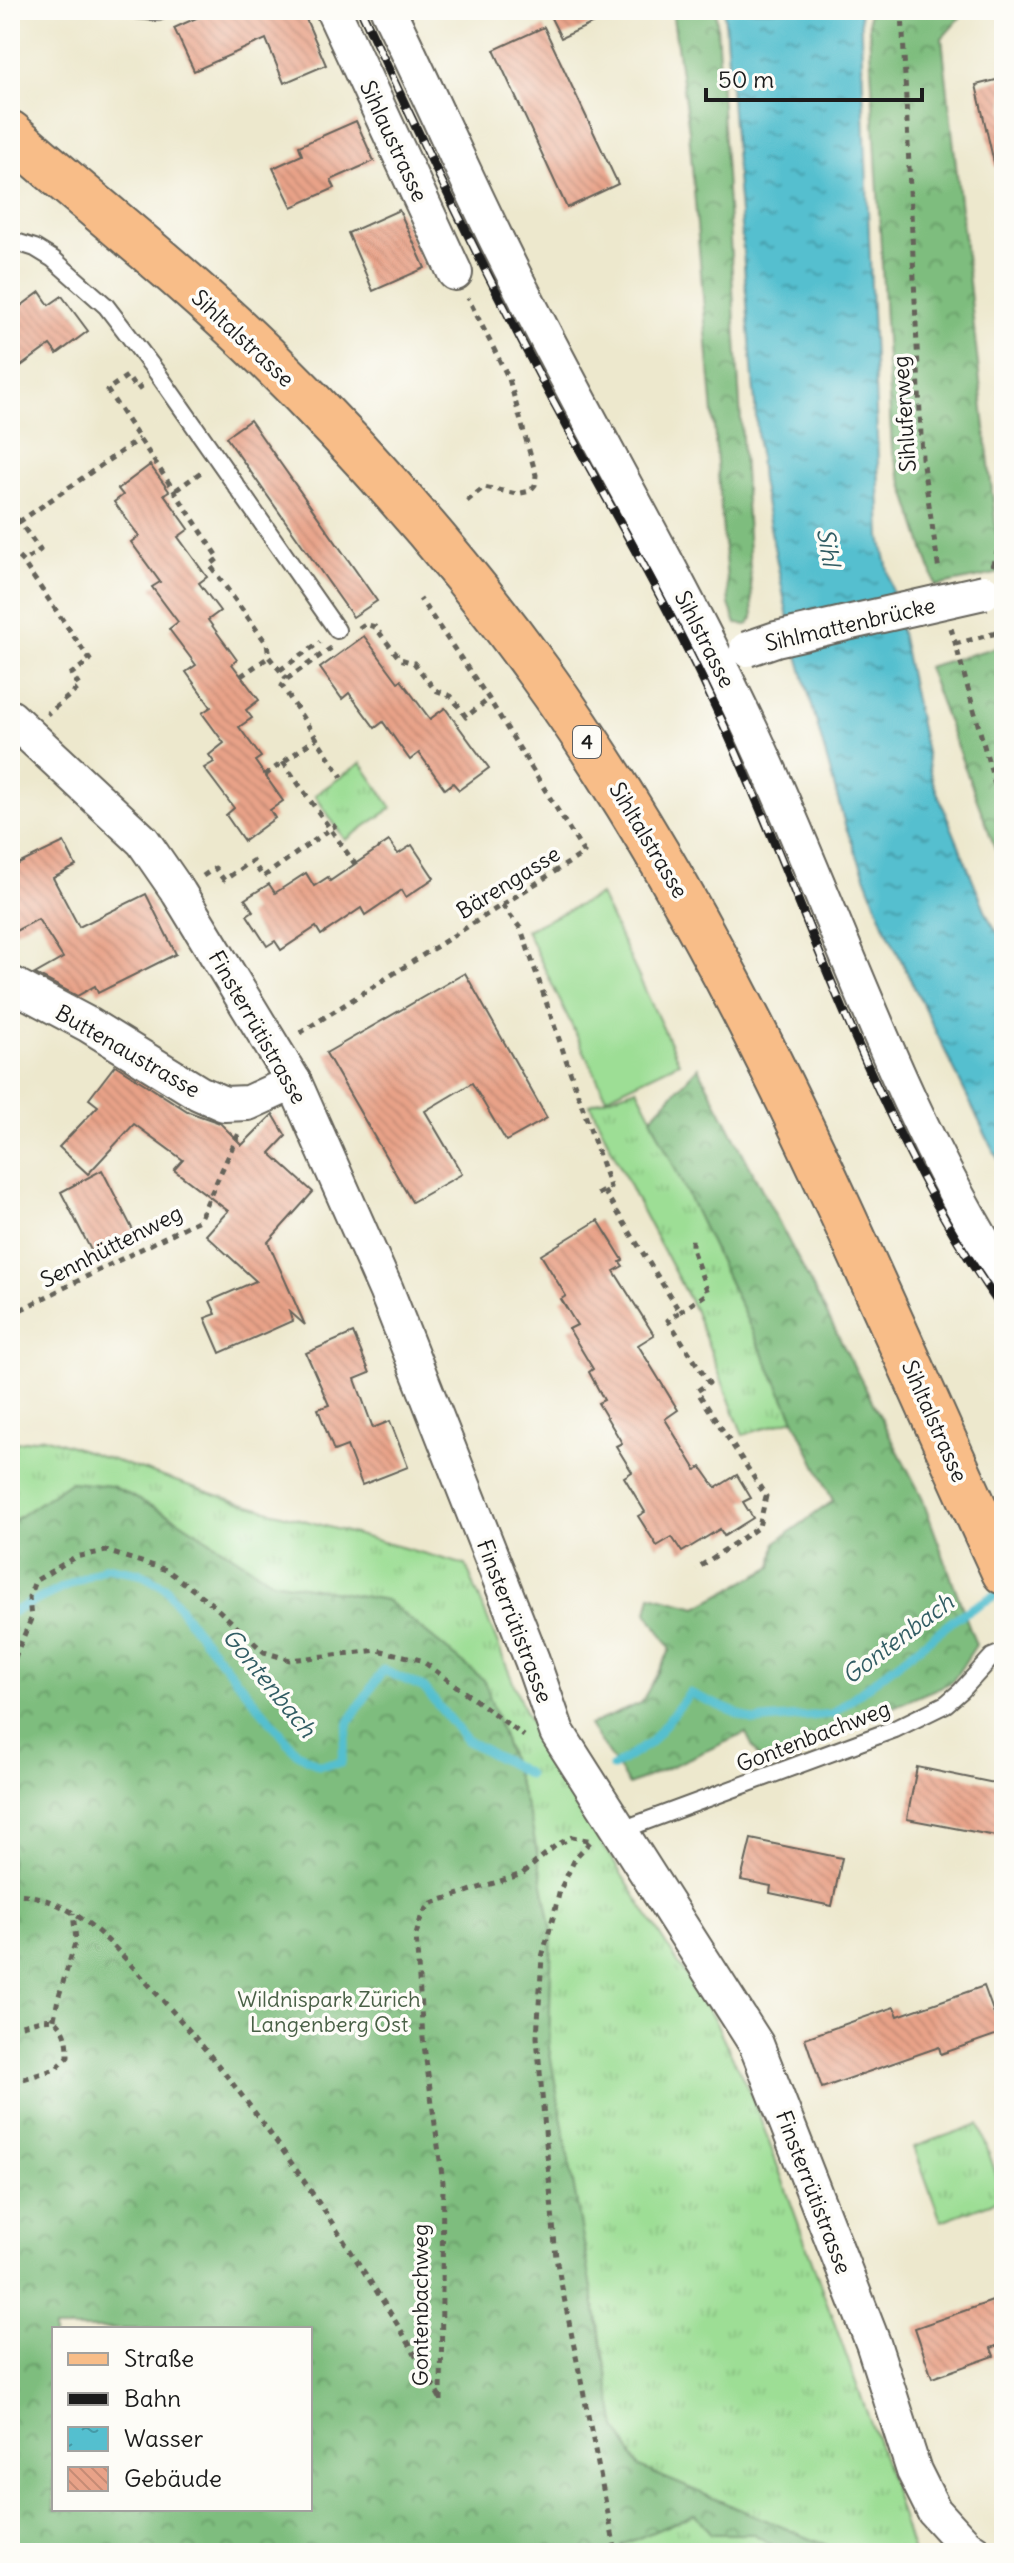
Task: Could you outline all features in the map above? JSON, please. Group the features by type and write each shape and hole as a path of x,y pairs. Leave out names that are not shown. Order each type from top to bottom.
{"main road":[{"name":"Sihltalstrasse","path":"10,133 145,248 305,396 400,499 538,670 646,833 739,998 819,1159 1004,1572"}],"street":[{"name":"Sihlaustrasse","path":"333,10 455,273"},
{"name":"Sihlstrasse","path":"388,10 502,252 732,654 756,741 921,1126 962,1207 1004,1276"},
{"name":"Sihlmattenbrücke","path":"732,654 776,639 993,584"},
{"name":"Finsterrütistrasse","path":"18,724 143,841 179,893 294,1082 386,1290 532,1660 557,1732 604,1836 756,2044 873,2343 914,2471 934,2511 976,2553"},
{"name":"Buttenaustrasse","path":"10,983 89,1025 199,1093 224,1104 248,1103"},
{"path":"248,1103 294,1082"}],"lane":[{"path":"135,10 163,10"},
{"path":"10,240 35,248 53,259 106,306 346,630"},
{"name":"Gontenbachweg","path":"604,1836 895,1729 946,1704 992,1657 1004,1652"}],"path":[{"name":"Sihluferweg","path":"902,10 911,154 922,458 941,580"},
{"path":"455,273 509,379 536,475 535,485 530,491 517,494 484,487 467,501"},
{"path":"137,390 127,376 107,390 219,558 210,565 267,644 269,657 287,679"},
{"path":"19,522 139,439"},
{"path":"176,490 208,468"},
{"path":"10,509 40,550 23,562"},
{"path":"993,584 1004,533"},
{"path":"10,549 23,562 90,660 71,674 80,687 18,724"},
{"name":"Bärengasse","path":"274,1049 584,853 489,699 420,599"},
{"path":"949,619 995,785 1004,806"},
{"path":"346,630 365,624 375,627 400,659 414,663 435,690 451,696 466,717 489,699"},
{"path":"955,644 1004,631"},
{"path":"332,647 287,679 282,686 342,777"},
{"path":"241,676 269,657"},
{"path":"280,670 297,658"},
{"path":"265,775 318,737"},
{"path":"283,762 333,828 355,864"},
{"path":"215,868 224,880 252,861 263,877 333,828"},
{"path":"10,841 19,844"},
{"path":"502,905 521,929 610,1187 593,1197"},
{"name":"Sennhüttenweg","path":"10,1315 199,1220 237,1138 248,1103"},
{"path":"604,1191 680,1312"},
{"path":"692,1239 692,1249 708,1293 668,1320 709,1383 697,1391 766,1496 759,1527 696,1569"},
{"path":"10,1669 31,1619 29,1597 35,1581 75,1557 106,1551 167,1570 212,1604 264,1652 290,1660 378,1650 421,1660 501,1719"},
{"path":"604,1836 576,1857 560,1890 542,1957 537,2037 556,2258 616,2553"},
{"name":"Gontenbachweg","path":"10,1895 48,1901 73,1913 121,1954 219,2065 310,2189 410,2342 441,2401 443,2182 423,2038 416,1935 422,1914 432,1903 522,1874 555,1846 572,1837 604,1836"},
{"path":"54,2019 76,1940 73,1913"},
{"path":"10,2028 54,2019"},
{"path":"10,2083 56,2069 68,2057 68,2040 61,2025 54,2019"}],"green space":[{"path":"672,10 716,10 753,618 748,625 736,624 729,604 689,131"},
{"path":"868,10 967,10 942,38 1001,573 936,586 892,450"},
{"path":"1004,645 1004,872 927,667"},
{"path":"361,763 392,808 345,840 315,795"},
{"path":"600,895 679,1062 606,1097 526,930"},
{"path":"698,1067 921,1495 976,1645 952,1682 761,1763 746,1733 629,1785 589,1725 641,1703 671,1649 647,1612 651,1595 697,1607 772,1567 776,1542 833,1501 651,1118"},
{"path":"637,1088 806,1415 743,1435 694,1309 590,1104"},
{"name":"Wildnispark Zürich Langenberg Ost","path":"44,1437 238,1502 466,1565 525,1712 566,1787 715,2021 754,2101 884,2460 913,2553 10,2553 10,1444"},
{"name":"Wildnispark Zürich Langenberg Ost","path":"70,1482 112,1486 177,1519 272,1581 386,1600 484,1680 531,1821 552,1931 549,2048 617,2428 639,2467 838,2553 785,2553 754,2534 711,2534 695,2514 622,2545 626,2553 10,2553 10,1523"},
{"path":"979,2124 1004,2198 941,2221 914,2147"}],"water":[{"name":"Sihl","path":"724,10 860,10 881,537 931,777 988,917 1004,943 1004,1168 887,931 845,825 789,623 761,481"}],"building":[{"path":"214,10 302,10 326,65 284,83 266,39 194,71 174,28"},
{"path":"547,10 622,10 561,38"},
{"path":"544,27 618,184 567,208 494,50"},
{"path":"1004,78 1004,166 995,167 976,85"},
{"path":"356,121 374,161 331,180 335,188 292,207 273,168 302,155 299,146"},
{"path":"399,210 425,268 373,291 348,233"},
{"path":"40,292 49,305 62,296 88,331 57,354 50,345 10,374 10,314"},
{"path":"250,420 377,601 353,617 226,437"},
{"path":"150,465 169,491 164,494 189,529 178,537 207,577 199,583 220,611 208,620 237,660 232,664 259,700 246,710 252,718 239,727 261,757 255,761 283,801 270,810 275,818 244,841 226,815 234,808 204,768 214,762 209,755 224,743 202,713 211,707 186,672 196,665 169,629 178,622 152,587 160,582 131,542 139,536 114,502 123,495 118,489"},
{"path":"364,636 430,719 445,708 489,768 459,790 453,783 445,789 419,753 410,760 383,722 375,728 349,693 342,699 320,668"},
{"path":"389,841 398,854 412,845 434,878 406,897 402,890 365,915 361,908 321,935 316,927 281,950 275,941 267,946 247,915 253,911 245,899 269,884 275,893 306,873 314,886 328,877 330,881"},
{"path":"64,842 76,866 53,878 79,927 146,894 176,954 98,993 95,986 77,996 35,974 63,958 38,919 10,934 10,868"},
{"path":"465,973 547,1118 506,1141 472,1083 425,1111 462,1174 412,1202 326,1053"},
{"path":"115,1065 189,1112 220,1123 242,1145 273,1114 286,1136 270,1153 313,1192 268,1242 305,1325 289,1311 292,1321 220,1353 205,1318 216,1314 210,1301 256,1281 206,1235 228,1211 174,1170 183,1160 134,1124 88,1174 59,1147 98,1106 89,1099"},
{"path":"102,1170 136,1236 95,1258 61,1192"},
{"path":"598,1220 623,1260 620,1262 623,1266 614,1271 654,1335 638,1345 678,1410 665,1419 696,1470 701,1467 716,1488 737,1475 751,1498 743,1502 753,1518 724,1536 720,1529 682,1552 672,1537 657,1546 638,1516 645,1512 624,1477 632,1472 616,1446 622,1443 598,1403 604,1400 589,1372 593,1369 569,1329 577,1325 561,1299 566,1296 541,1255"},
{"path":"353,1333 370,1373 355,1379 373,1428 390,1421 408,1467 362,1485 347,1446 334,1451 318,1409 329,1405 306,1353"},
{"path":"917,1767 1004,1785 996,1836 907,1819"},
{"path":"751,1839 842,1858 832,1906 770,1893 771,1886 741,1880"},
{"path":"984,1986 1001,2033 941,2054 939,2047 822,2088 805,2038 894,2007 898,2016"},
{"path":"1004,2297 1004,2343 991,2348 994,2356 932,2378 915,2328"}],"waterway":[{"name":"Gontenbach","path":"10,1613 106,1567 139,1573 165,1587 194,1628 296,1752 318,1765 341,1763 349,1722 383,1670 424,1688 466,1740 528,1774"},
{"name":"Gontenbach","path":"613,1767 650,1743 690,1693 754,1721 832,1714 959,1616 1004,1590"}],"railway":[{"path":"361,10 496,291 654,584 715,706 846,1016 917,1167 958,1241 1004,1311"}]}
